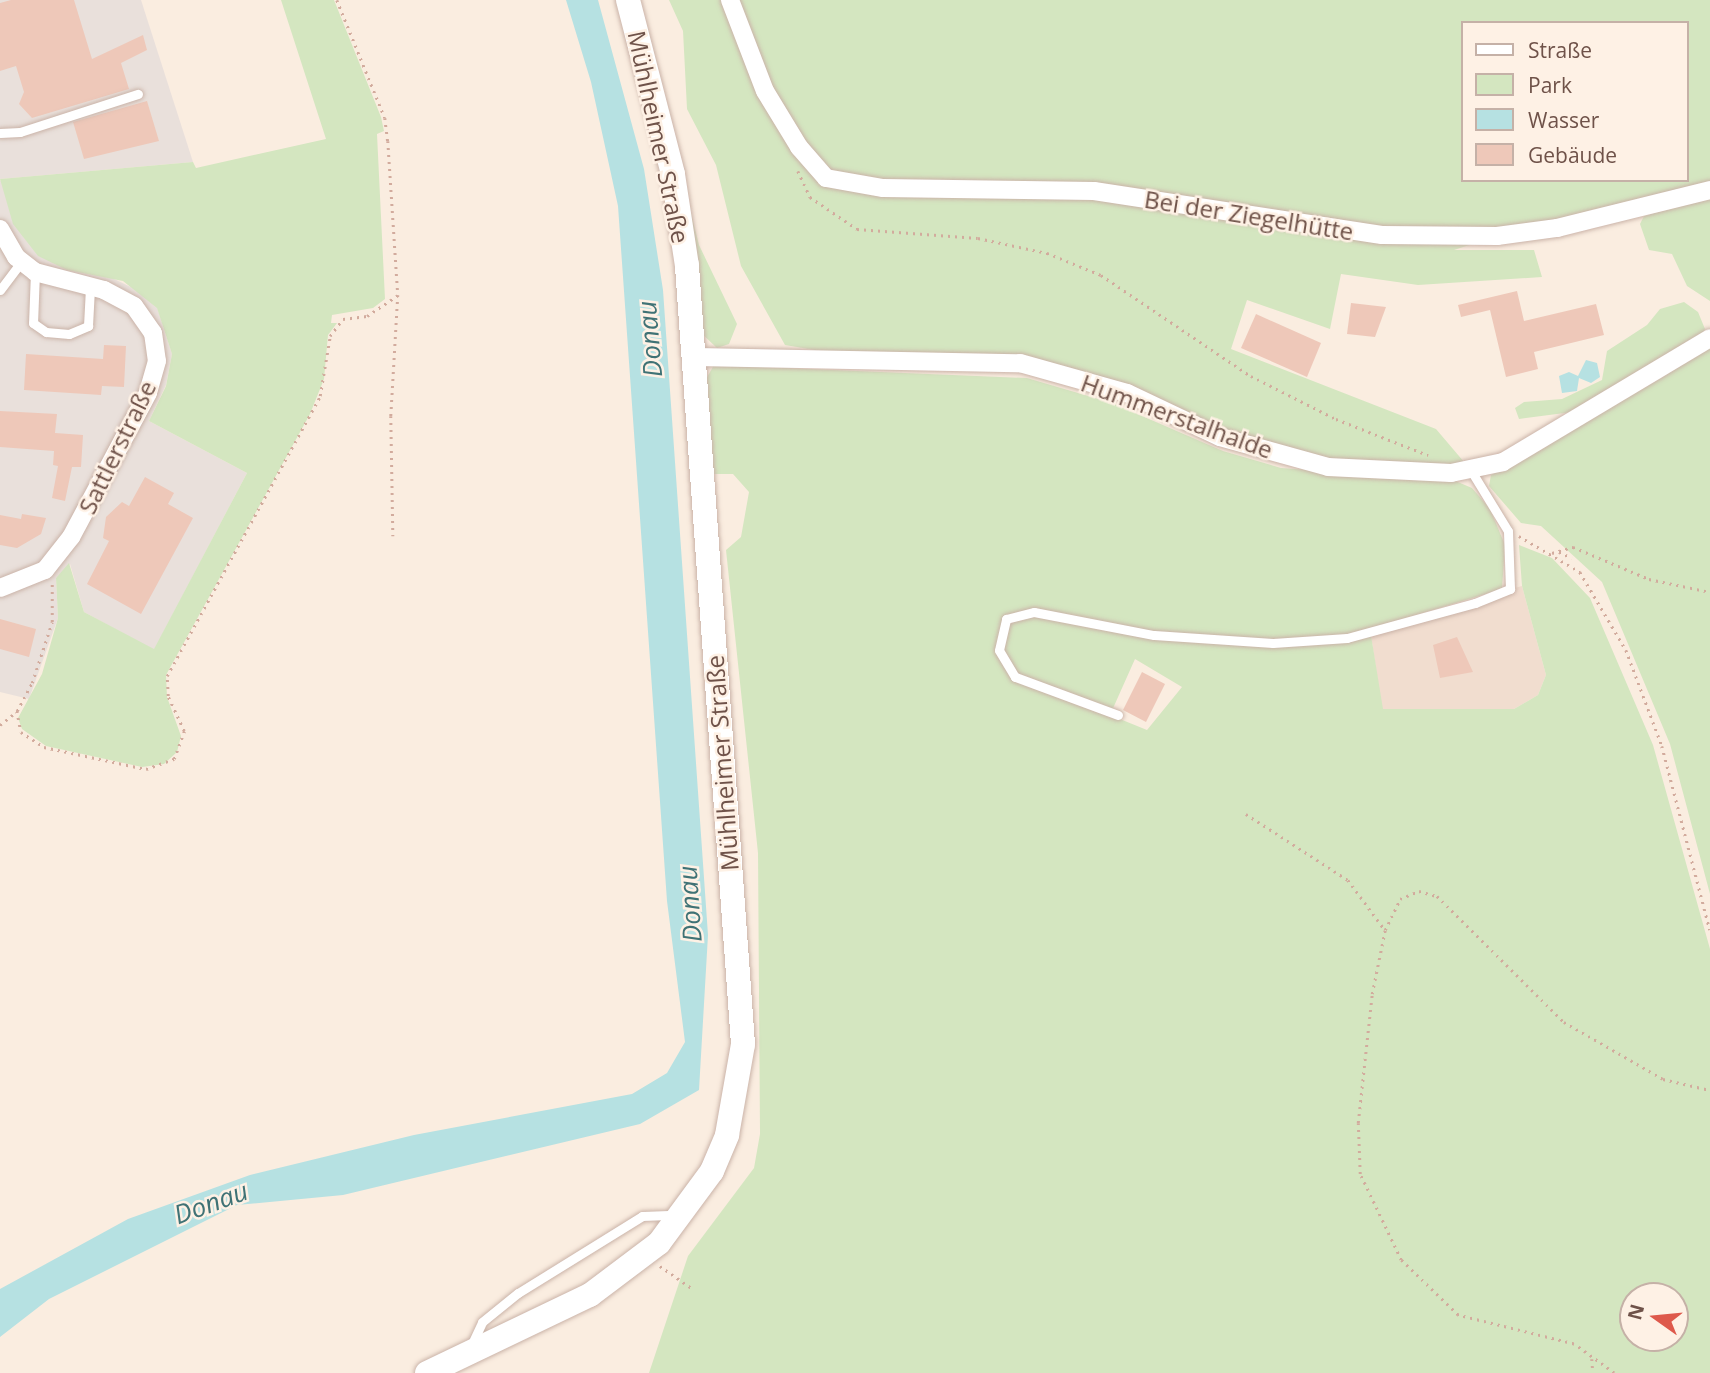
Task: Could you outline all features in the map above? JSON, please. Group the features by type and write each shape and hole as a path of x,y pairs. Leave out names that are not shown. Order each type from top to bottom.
{"main road":[{"name":"Mühlheimer Straße","path":"427,1373 468,1351 590,1295 637,1258 684,1215 712,1171 727,1135 743,1044 694,357 673,174 628,0"}],"street":[{"name":"Bei der Ziegelhütte","path":"730,0 765,90 796,154 826,178 883,188 1094,191 1382,235 1497,236 1557,228 1710,190"},
{"path":"0,229 29,267"},
{"name":"Sattlerstraße","path":"0,589 45,570 71,537 148,393 157,361 153,333 134,306 29,267"},
{"name":"Hummerstalhalde","path":"694,357 1020,363 1127,393 1220,437 1328,467 1451,473 1503,462 1710,338"}],"lane":[{"path":"0,133 20,132 138,94"},
{"path":"29,267 33,323 46,332 69,334 88,326 90,288"},
{"path":"0,290 29,267"},
{"path":"1118,715 1015,677 999,650 1006,620 1034,612 1154,635 1273,643 1347,639 1510,589 1508,531 1470,469"},
{"path":"468,1351 482,1322 518,1293 642,1216 684,1215"}],"path":[{"path":"337,0 385,118 398,295 391,416 393,536"},
{"path":"796,154 810,197 857,229 978,238 1058,258 1101,275 1251,376 1336,419 1434,458"},
{"path":"17,710 21,732 44,747 146,769 174,759 184,731 168,695 167,676 320,396 330,337 343,319 367,316 398,295"},
{"path":"1508,531 1552,553 1580,572 1598,595 1626,650 1662,746 1710,930"},
{"path":"1552,553 1573,547 1649,579 1710,592"},
{"path":"1558,551 1572,558"},
{"path":"0,725 17,710 33,683 52,622 55,596 45,570"},
{"path":"1246,814 1348,880 1385,930"},
{"path":"1614,1373 1574,1343 1458,1315 1395,1248 1360,1174 1359,1136 1370,1008 1385,930 1400,899 1419,891 1437,895 1564,1021 1663,1079 1710,1090"},
{"path":"637,1258 659,1265 691,1288"},
{"path":"1591,1357 1593,1373"}],"shaded area":[{"path":"0,0 141,0 193,162 0,179"},
{"path":"0,180 106,275 141,292 157,307 172,354 166,385 149,421 247,473 154,650 84,612 70,564 56,578 58,618 29,699 0,692"},
{"path":"1522,586 1546,675 1538,695 1514,709 1382,709 1370,629"}],"green space":[{"path":"281,0 334,0 381,117 384,131 377,134 385,299 373,308 332,315 331,323 337,323 328,335 324,379 310,414 166,675 167,697 181,736 177,752 164,764 142,767 46,746 22,729 18,718 42,674 58,618 56,578 69,563 84,612 154,649 247,473 149,421 166,386 172,354 157,308 123,281 67,270 38,256 13,224 0,179 193,162 196,168 326,139"},
{"path":"669,0 1710,0 1710,190 1497,236 1454,250 1534,250 1542,277 1418,285 1341,274 1330,329 1247,300 1231,349 1436,429 1470,469 1328,467 1020,363 885,362 785,345 741,266 716,165 687,109 683,31"},
{"path":"687,197 699,245 737,324 729,344 717,348 700,332"},
{"path":"1710,198 1710,301 1687,286 1672,254 1649,250 1640,224 1644,216"},
{"path":"1684,302 1698,312 1705,329 1700,338 1580,411 1519,419 1515,408 1524,402 1562,399 1602,380 1607,351 1647,325 1660,309"},
{"path":"1710,343 1710,894 1670,744 1602,582 1541,526 1521,523 1489,486 1491,475 1663,377"},
{"path":"714,365 1027,378 1112,403 1223,451 1281,468 1453,480 1472,488 1490,509 1505,545 1502,589 1370,629 1383,709 1514,709 1538,695 1546,675 1522,586 1519,545 1552,558 1590,598 1653,745 1710,949 1710,1373 649,1373 688,1256 754,1168 760,1134 758,853 726,550 741,537 749,492 733,474 708,474 706,379","holes":["1135,659 1182,687 1147,730 1110,715"]}],"water":[{"name":"Donau","path":"566,0 598,0 644,169 663,290 708,935 699,1090 640,1124 343,1195 237,1205 49,1299 0,1337 0,1289 128,1219 250,1175 414,1135 632,1094 667,1073 685,1042 667,901 618,206 591,82"},
{"path":"1586,360 1597,363 1600,377 1591,383 1579,378 1577,391 1562,393 1559,376 1569,372 1578,376"}],"building":[{"path":"11,0 74,0 92,59 143,35 147,50 121,63 129,89 32,118 19,104 24,92 16,66 0,71 0,3"},
{"path":"147,101 159,141 84,159 73,122"},
{"path":"1517,291 1524,321 1596,304 1604,335 1534,352 1538,369 1506,377 1490,310 1461,317 1458,305"},
{"path":"1351,303 1386,307 1375,337 1347,334"},
{"path":"1256,314 1321,343 1307,377 1241,348"},
{"path":"104,345 126,346 124,387 102,386 101,395 24,390 26,354 103,359"},
{"path":"0,411 57,414 55,433 83,435 81,467 72,467 65,501 52,498 58,466 53,465 54,451 0,447"},
{"path":"145,477 174,493 168,504 193,518 141,614 87,584 109,541 103,538 106,517 122,502 129,506"},
{"path":"22,514 46,518 41,534 17,548 0,545 0,515 21,519"},
{"path":"0,619 36,629 29,657 0,649"},
{"path":"1457,637 1473,672 1440,678 1433,645"},
{"path":"1142,672 1165,684 1146,722 1123,710"}]}
